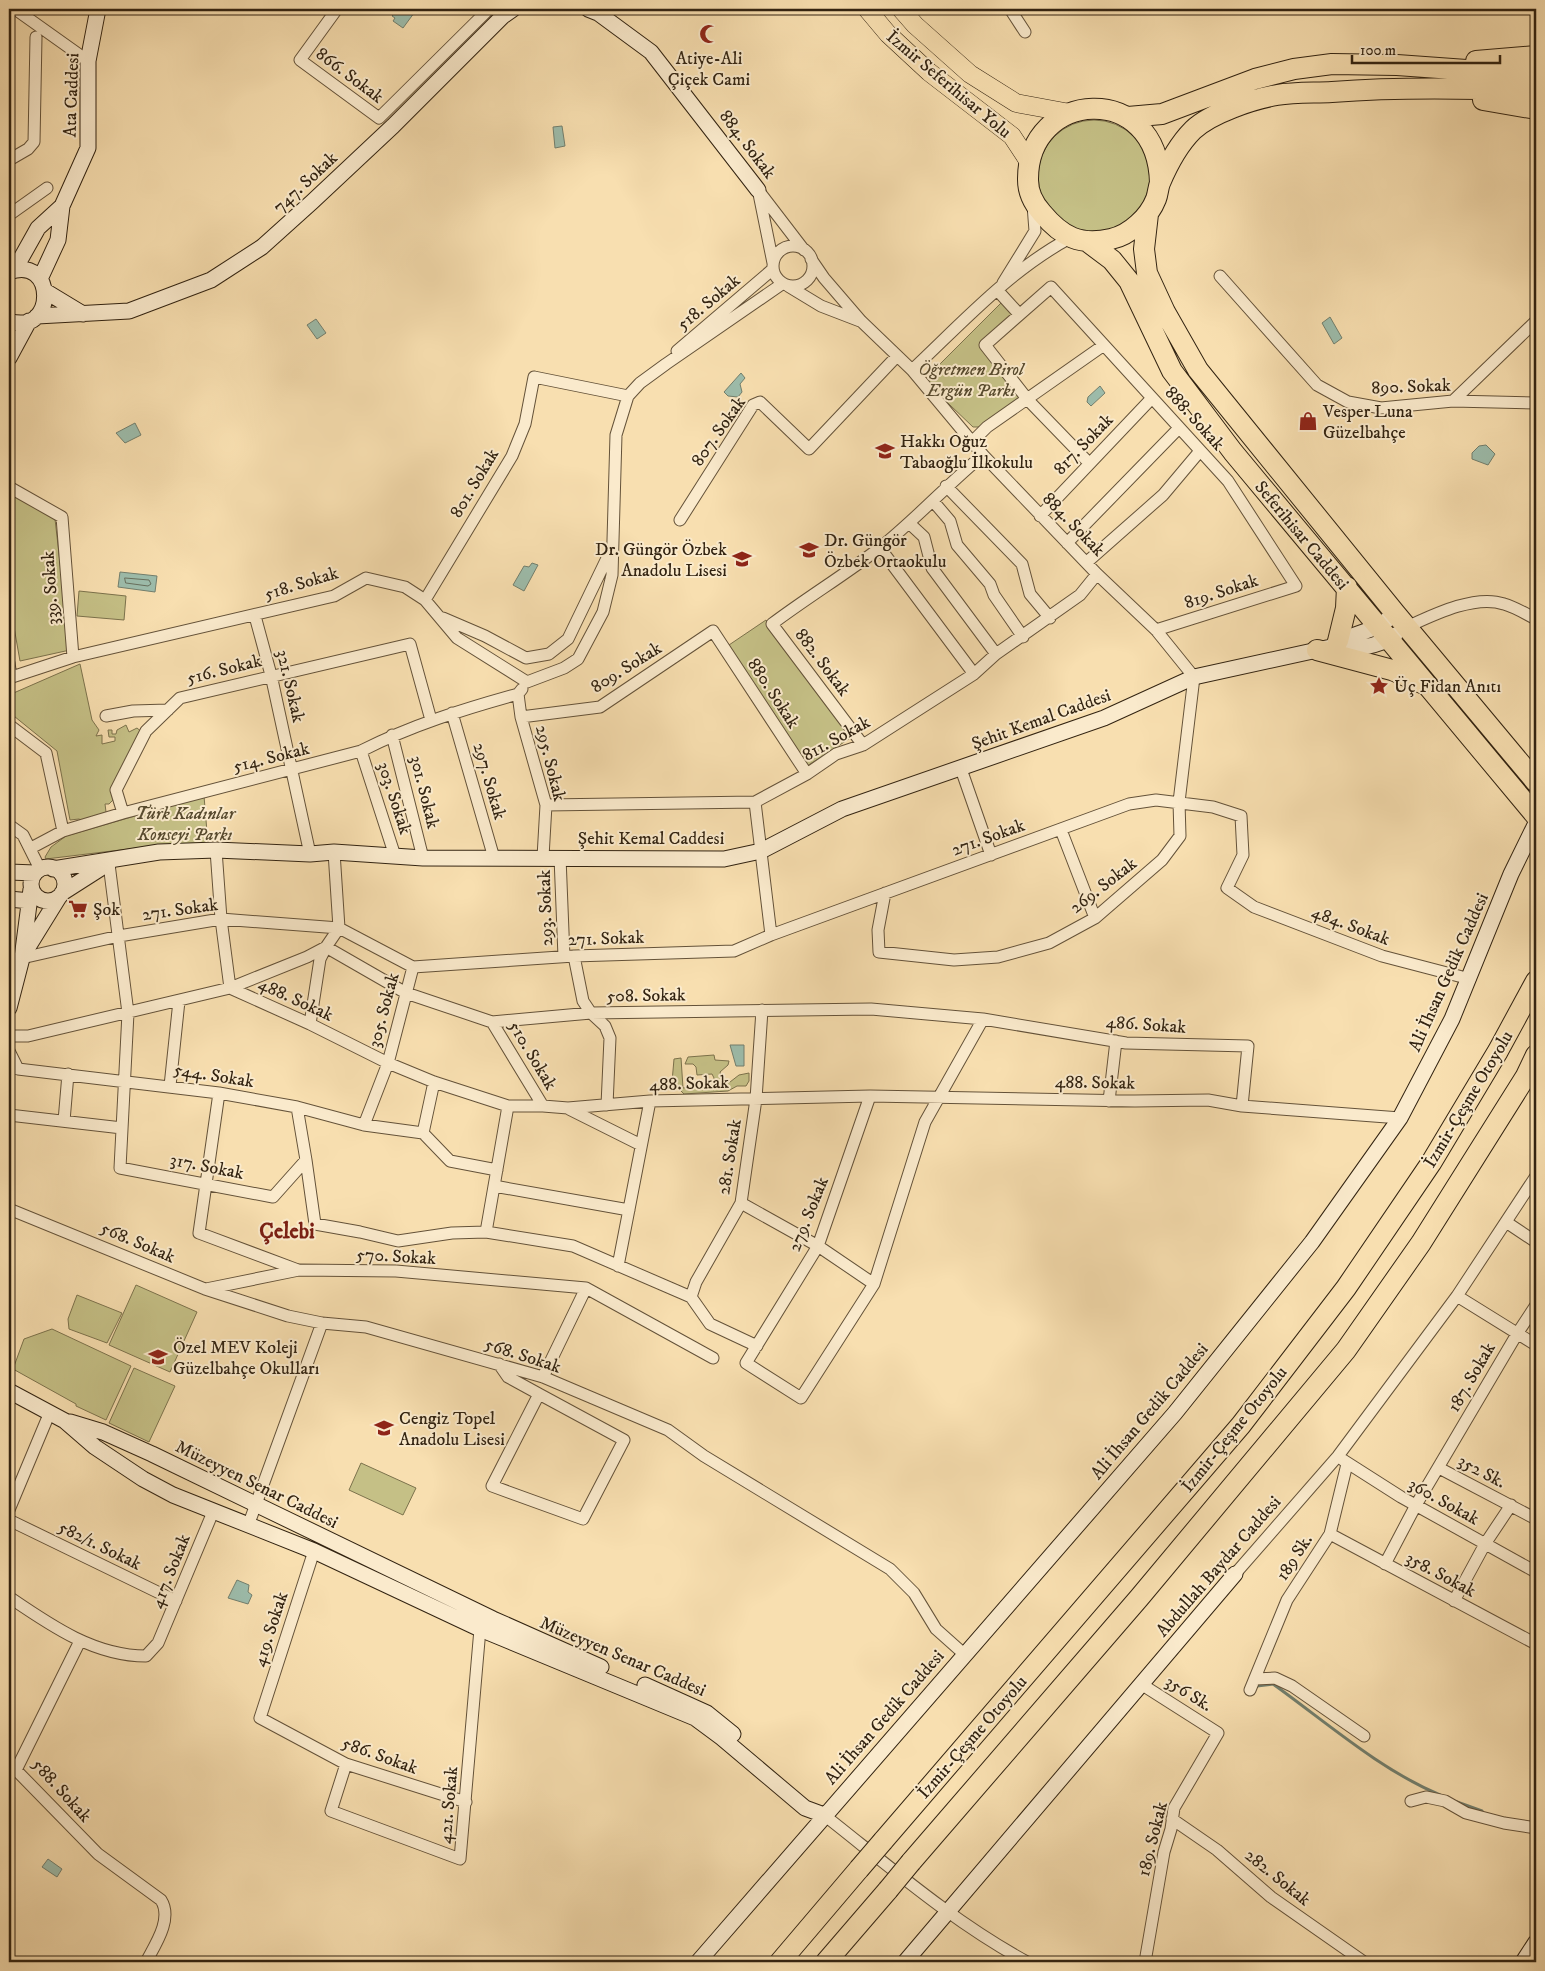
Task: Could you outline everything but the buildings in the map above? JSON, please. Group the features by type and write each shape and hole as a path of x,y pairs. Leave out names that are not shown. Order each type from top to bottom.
{"highway":[{"path":"1397,65 1536,56"},
{"path":"1128,117 1162,114 1255,79 1294,69 1332,64 1397,65 1536,75"},
{"path":"1160,183 1182,142 1203,123 1232,109 1277,95 1394,88 1536,91"},
{"path":"1394,88 1536,109"},
{"path":"1090,109 1109,110 1128,117 1143,130 1154,146 1160,164 1160,183 1156,199 1148,214 1133,229 1113,239 1079,240 1056,230 1033,202 1028,182 1029,162 1037,141 1051,124 1070,113 1090,109"},
{"name":"Seferihisar Caddesi","path":"1148,214 1144,249 1147,273 1165,312 1198,370 1401,620 1536,782"},
{"name":"Seferihisar Caddesi","path":"1079,240 1112,260 1129,281 1172,371 1233,452 1385,632 1536,816"},
{"path":"1347,587 1346,608 1328,646 1392,670 1430,687"},
{"name":"İzmir-Çeşme Otoyolu","path":"780,1962 1241,1425 1334,1303 1431,1163 1498,1051 1536,981"},
{"name":"İzmir-Çeşme Otoyolu","path":"826,1962 1139,1598 1346,1350 1421,1243 1526,1076 1536,1055"}],"main road":[{"name":"Ata Caddesi","path":"9,358 45,300 43,285 58,240 62,206 88,148 88,61 98,9"},
{"name":"747. Sokak","path":"33,318 129,311 212,280 262,247 393,126 503,16 513,9"},
{"name":"884. Sokak","path":"588,9 598,13 651,52 758,190"},
{"name":"İzmir Seferihisar Yolu","path":"867,9 888,34 930,72 1012,136 1029,162"},
{"name":"İzmir Seferihisar Yolu","path":"901,9 915,25 970,74 1016,103 1070,113"},
{"name":"Ata Caddesi","path":"12,271 38,228 62,206"},
{"name":"Ata Caddesi","path":"12,271 28,271 43,285"},
{"path":"43,285 83,314"},
{"path":"9,321 20,323 33,318"},
{"name":"Şehit Kemal Caddesi","path":"43,870 112,862 158,852 216,850 310,854 334,852 423,858 724,859 761,851 842,809 962,769 1104,718 1194,677 1385,632 1401,620"},
{"name":"Ali İhsan Gedik Caddesi","path":"698,1962 1175,1413 1312,1242 1400,1118 1452,1020 1511,874 1536,823"},
{"path":"9,899 30,895 43,901 54,900 112,862"},
{"path":"9,1008 15,957 30,895 31,883 43,870"},
{"path":"9,872 43,870 63,877 65,882 60,895 15,957"},
{"name":"Müzeyyen Senar Caddesi","path":"9,1391 65,1421 96,1447 143,1479 173,1495 314,1551 480,1628 695,1718 722,1738 805,1808 824,1815"},
{"name":"Müzeyyen Senar Caddesi","path":"65,1421 111,1436 493,1619 707,1713 813,1802 824,1815"},
{"name":"Abdullah Baydar Caddesi","path":"905,1962 1235,1574"},
{"path":"1523,1962 1536,1942"}],"street":[{"path":"15,9 88,61"},
{"name":"866. Sokak","path":"337,9 300,60 379,118 489,9"},
{"path":"1010,9 1025,32"},
{"path":"9,160 28,149 34,142 36,37"},
{"path":"9,216 47,188"},
{"path":"758,190 773,266 778,280 821,306 861,321"},
{"name":"884. Sokak","path":"758,190 824,278 861,321 912,370 983,455 1040,516 1156,630 1194,677"},
{"path":"998,291 1035,230 1033,202"},
{"path":"912,370 998,291 1048,250 1079,240"},
{"path":"773,266 775,257 786,248 792,246 808,255 812,271 806,282 800,285 785,285"},
{"name":"518. Sokak","path":"666,364 683,345 732,306 773,266"},
{"name":"890. Sokak","path":"1220,276 1317,385 1348,402 1380,408 1453,401 1536,403"},
{"name":"518. Sokak","path":"10,677 73,657 334,596 366,578 406,587 425,600 457,638 527,682 564,668 578,659 603,612 612,575 611,551 616,435 628,396 640,383 666,364 785,285"},
{"name":"888. Sokak","path":"1019,314 1051,287 1228,481 1296,586"},
{"path":"998,291 1019,314 985,345 1028,400 1089,463"},
{"path":"1453,401 1534,327"},
{"path":"972,442 986,427 1028,400 1104,345"},
{"name":"807. Sokak","path":"680,520 753,405 760,402 809,449 897,356"},
{"name":"801. Sokak","path":"425,600 512,456 525,424 534,377 628,396"},
{"name":"817. Sokak","path":"1040,516 1152,398"},
{"path":"1067,543 1179,428"},
{"path":"1087,562 1163,496 1200,451"},
{"path":"974,674 880,548 933,501 946,486 983,455"},
{"path":"946,486 1022,564 1030,594 1050,618"},
{"name":"339. Sokak","path":"9,487 62,518 73,657"},
{"path":"933,501 950,521 958,546 990,584 994,595 1023,637"},
{"path":"909,523 924,537 932,568 996,654"},
{"name":"882. Sokak","path":"863,745 772,624 880,548"},
{"path":"440,616 485,636 526,658 549,654 568,639 611,551"},
{"name":"811. Sokak","path":"546,804 756,802 807,774 836,754 863,745 974,674 996,654 1023,637 1080,595 1097,574"},
{"name":"819. Sokak","path":"1156,630 1296,586"},
{"path":"1401,620 1452,607 1490,601 1504,604 1536,619"},
{"name":"321. Sokak","path":"255,616 271,675 310,854"},
{"name":"809. Sokak","path":"521,717 600,707 713,631"},
{"name":"880. Sokak","path":"713,631 807,774"},
{"name":"516. Sokak","path":"123,813 116,790 146,731 180,698 271,675 410,644 431,720"},
{"path":"9,662 10,677"},
{"name":"269. Sokak","path":"885,893 878,930 879,952 954,960 998,956 1049,943 1095,918 1162,860 1180,836 1179,802 1194,677"},
{"path":"518,694 527,682"},
{"name":"295. Sokak","path":"518,694 521,717 546,804 543,857"},
{"name":"514. Sokak","path":"31,848 64,831 123,813 361,751 392,735 431,720 518,694"},
{"path":"106,716 133,711 168,710"},
{"name":"297. Sokak","path":"452,713 494,858"},
{"path":"9,725 46,753 64,831"},
{"name":"301. Sokak","path":"392,735 423,858"},
{"name":"303. Sokak","path":"361,751 395,856"},
{"path":"962,769 990,855"},
{"name":"271. Sokak","path":"15,957 119,936 221,919 339,928 413,967 569,957 734,951 771,935 1129,804 1156,800 1213,807 1241,816 1243,855 1227,888"},
{"path":"756,802 771,935"},
{"path":"9,824 23,835 43,870"},
{"path":"1061,830 1095,918"},
{"path":"216,850 221,919 230,988 308,957 326,947"},
{"path":"310,1024 320,959 339,928 334,852"},
{"name":"293. Sokak","path":"560,857 569,957 583,1001 591,1013 605,1026 610,1038 607,1105"},
{"name":"317. Sokak","path":"112,862 128,1013 120,1168 273,1196 306,1160"},
{"name":"484. Sokak","path":"1227,888 1254,907 1382,956 1470,979"},
{"name":"508. Sokak","path":"326,947 406,993 492,1022 591,1013 871,1009 983,1018"},
{"name":"305. Sokak","path":"364,1125 388,1063 413,967"},
{"name":"488. Sokak","path":"9,1036 28,1036 230,988 310,1024 388,1063 434,1082 508,1106 568,1108 650,1101 870,1096 1208,1100 1242,1106 1400,1118"},
{"path":"170,1086 179,1001"},
{"name":"281. Sokak","path":"691,1297 696,1282 741,1203 756,1099 762,1010"},
{"path":"741,1203 818,1246 874,1284 925,1122 983,1018"},
{"name":"486. Sokak","path":"983,1018 1116,1041 1248,1046 1242,1106"},
{"name":"510. Sokak","path":"492,1022 543,1106"},
{"path":"1109,1100 1116,1041"},
{"name":"544. Sokak","path":"9,1051 18,1069 126,1080 220,1093 297,1107 364,1125 423,1133"},
{"path":"64,1121 68,1074"},
{"path":"434,1082 423,1133 450,1161 497,1170"},
{"path":"220,1093 199,1233 299,1270"},
{"name":"279. Sokak","path":"870,1096 818,1246 746,1363 801,1398 874,1284"},
{"path":"618,1266 650,1101"},
{"path":"486,1232 508,1106"},
{"path":"297,1107 315,1224 398,1241 452,1233 486,1232 573,1246 691,1297 710,1324 756,1346"},
{"path":"568,1108 641,1146"},
{"path":"9,1115 122,1128"},
{"name":"Abdullah Baydar Caddesi","path":"1235,1574 1338,1456 1457,1296 1536,1176"},
{"path":"494,1186 629,1210"},
{"name":"568. Sokak","path":"9,1209 205,1289 288,1316 322,1322 366,1326 543,1377 668,1430 704,1456 890,1569 914,1593 936,1629 964,1654"},
{"path":"1506,1222 1536,1242"},
{"name":"570. Sokak","path":"205,1289 299,1270 396,1271 586,1288"},
{"path":"543,1377 586,1288 713,1358"},
{"path":"1457,1296 1536,1345"},
{"name":"187. Sokak","path":"1385,1564 1416,1505 1516,1334 1536,1305"},
{"path":"248,1526 322,1322"},
{"path":"499,1364 508,1377 624,1440 583,1519 492,1486 539,1394"},
{"path":"9,1510 50,1412"},
{"name":"360. Sokak","path":"1338,1456 1347,1464 1416,1505 1536,1572"},
{"path":"1330,1534 1347,1464"},
{"name":"352 Sk.","path":"1439,1468 1536,1518"},
{"path":"1454,1601 1485,1544 1511,1505"},
{"name":"417. Sokak","path":"80,1642 127,1656 146,1656 158,1643 213,1512"},
{"name":"582/1. Sokak","path":"9,1520 176,1601"},
{"name":"358. Sokak","path":"1330,1534 1536,1644"},
{"name":"189 Sk.","path":"1330,1534 1287,1600 1253,1684 1275,1678 1292,1686 1364,1736"},
{"name":"419. Sokak","path":"260,1718 314,1551"},
{"path":"9,1597 80,1642"},
{"name":"421. Sokak","path":"346,1764 331,1810 460,1859 480,1628"},
{"name":"588. Sokak","path":"80,1642 16,1770 98,1854 156,1894 164,1905 164,1926 146,1962"},
{"name":"356 Sk.","path":"1141,1684 1218,1733"},
{"name":"586. Sokak","path":"260,1718 346,1764 466,1802"},
{"name":"189. Sokak","path":"1145,1962 1164,1852 1174,1808 1218,1733"},
{"path":"1411,1801 1426,1797 1445,1801 1466,1813 1504,1823 1536,1828"},
{"path":"824,1815 948,1912 992,1943 1027,1962"},
{"name":"282. Sokak","path":"1172,1819 1217,1850 1271,1897 1364,1962"}],"green space":[{"path":"1094,120 1105,121 1115,125 1133,137 1145,155 1149,165 1149,187 1145,197 1133,215 1115,227 1105,231 1094,232 1083,231 1073,227 1055,215 1043,197 1039,187 1038,176 1039,165 1043,155 1055,137 1073,125 1083,121"},
{"name":"Öğretmen Birol Ergün Parkı","path":"1005,299 1016,312 985,339 1028,400 987,427 973,427 928,384 929,375"},
{"path":"9,491 55,519 70,650 20,661 9,599"},
{"path":"79,591 126,596 124,620 77,616"},
{"path":"766,620 852,737 807,766 726,647"},
{"path":"80,664 92,720 99,730 96,736 102,735 102,744 115,741 115,737 109,737 108,730 112,730 112,734 116,734 117,730 126,725 129,732 137,728 143,733 114,799 109,804 105,804 106,812 102,816 83,821 79,819 70,820 57,751 9,712 9,695"},
{"name":"Türk Kadınlar Konseyi Parkı","path":"204,796 208,844 153,846 46,859 45,857 51,847 66,836"},
{"path":"714,1055 715,1060 729,1061 728,1065 720,1072 723,1080 730,1082 739,1075 749,1073 749,1081 746,1086 737,1086 728,1091 684,1094 672,1082 674,1059 681,1058 683,1088 714,1085 712,1074 697,1075 696,1067 693,1064 685,1064 688,1057"},
{"path":"136,1285 197,1312 170,1372 109,1345"},
{"path":"77,1295 122,1313 107,1343 69,1329 68,1319"},
{"path":"52,1329 131,1366 106,1420 76,1406 76,1404 13,1369 24,1339"},
{"path":"134,1368 175,1386 149,1442 109,1423"},
{"path":"361,1463 416,1488 403,1515 349,1490"}],"water":[{"path":"398,9 417,9 403,28 393,21 395,18 392,16"},
{"path":"562,126 565,146 555,148 553,127"},
{"path":"1330,317 1342,338 1334,344 1322,323"},
{"path":"316,319 326,333 317,339 307,325"},
{"path":"741,373 745,378 740,384 742,392 738,397 728,396 724,392"},
{"path":"1100,386 1105,393 1091,406 1087,402 1088,397"},
{"path":"135,423 141,435 125,443 116,433"},
{"path":"1486,445 1495,454 1488,465 1472,459 1472,453 1479,446"},
{"path":"532,563 538,565 524,591 513,585 524,566 529,567"},
{"path":"120,572 157,576 155,592 118,587"},
{"path":"730,1045 744,1045 744,1066 736,1066"},
{"path":"237,1580 249,1585 248,1592 252,1595 248,1604 228,1598"},
{"path":"48,1859 62,1869 57,1877 42,1867"}],"waterway":[{"path":"1257,1686 1273,1684 1374,1758 1417,1784 1440,1795"},
{"path":"1457,1802 1482,1811"}],"place":[{"name":"Atiye-Ali Çiçek Cami","path":"709,34"},
{"name":"Vesper Luna Güzelbahçe","path":"1308,421"},
{"name":"Hakkı Oğuz Tabaoğlu İlkokulu","path":"885,451"},
{"name":"Dr. Güngör Özbek Ortaokulu","path":"809,550"},
{"name":"Dr. Güngör Özbek Anadolu Lisesi","path":"742,559"},
{"name":"Üç Fidan Anıtı","path":"1379,686"},
{"name":"Şok","path":"78,909"},
{"name":"Özel MEV Koleji Güzelbahçe Okulları","path":"158,1357"},
{"name":"Cengiz Topel Anadolu Lisesi","path":"384,1428"}],"district":[{"name":"Çelebi","path":"287,1230"}]}
